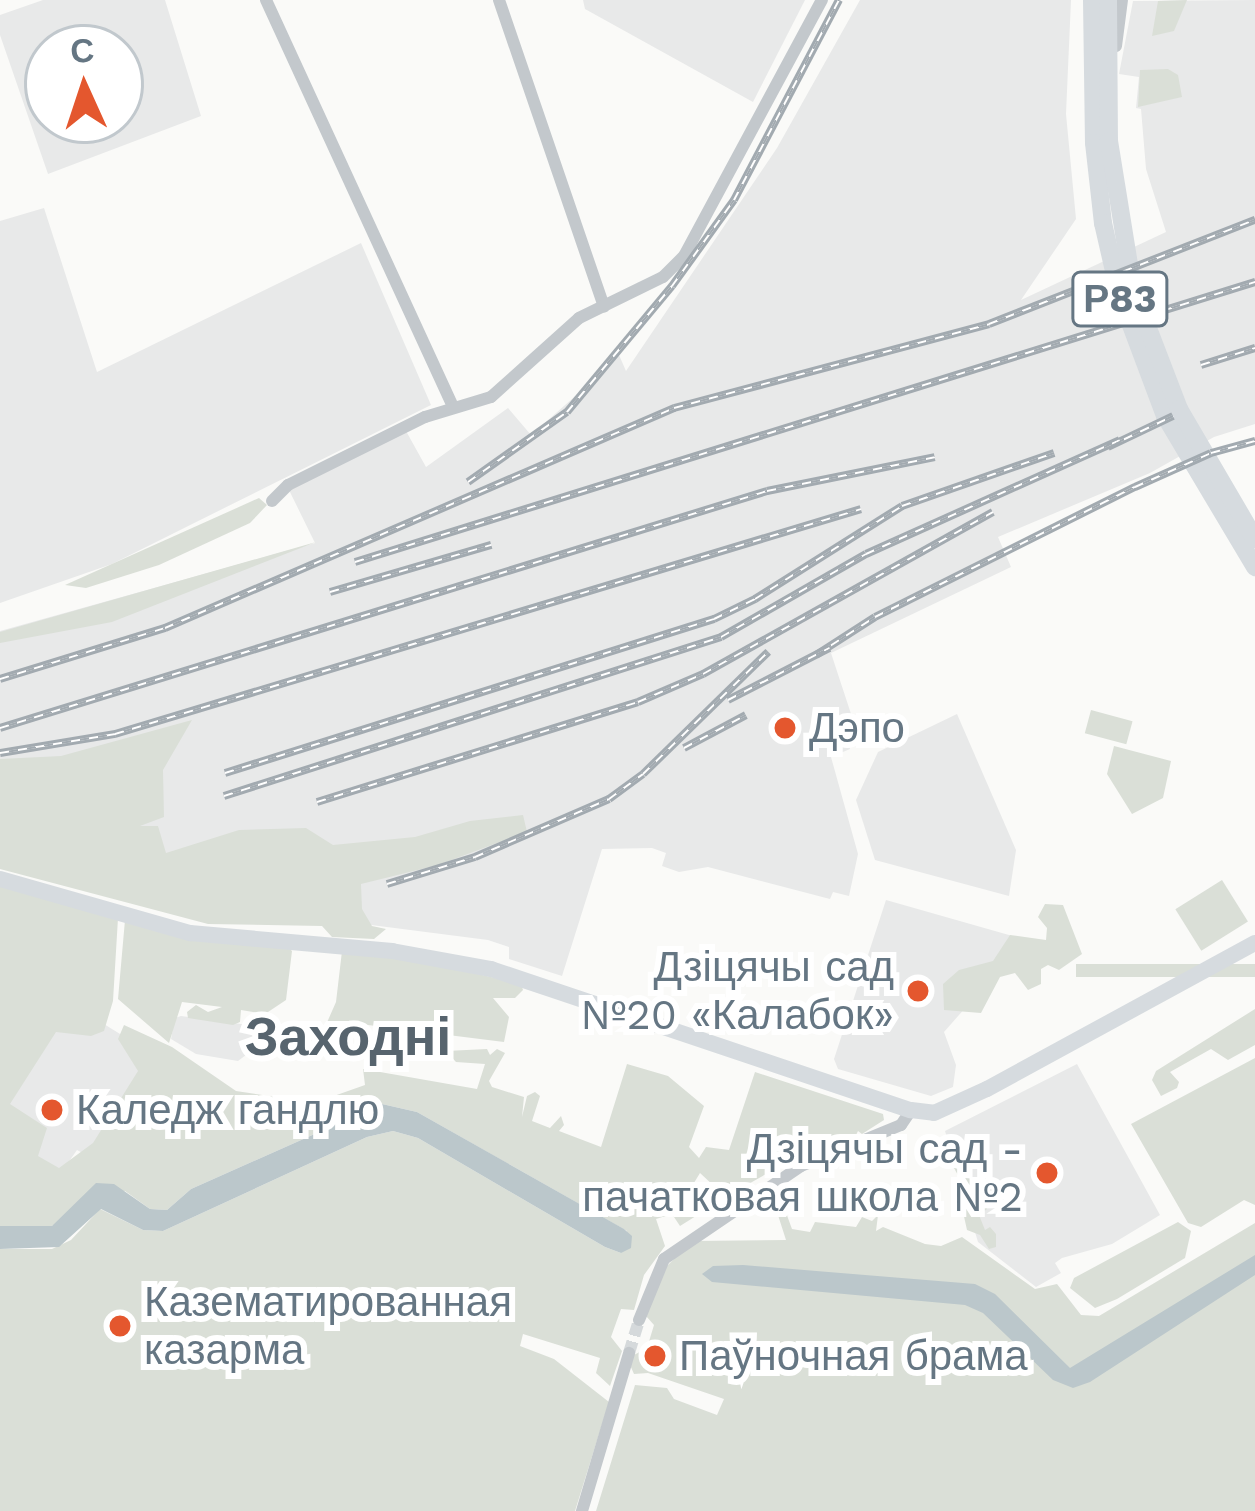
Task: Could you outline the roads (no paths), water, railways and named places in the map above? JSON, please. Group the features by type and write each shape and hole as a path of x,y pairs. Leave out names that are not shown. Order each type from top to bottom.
{"highway":[{"name":"Р83","path":"1092,0 1097,182 1122,305 1165,416 1255,567"},
{"name":"Р83","path":"1108,0 1109,141 1133,289 1179,409 1255,539"}],"main road":[{"path":"0,879 190,933 392,951 491,969 910,1110 934,1113 1254,943"}],"street":[{"path":"266,0 452,405"},
{"path":"499,0 604,306"},
{"path":"272,501 287,485 452,405 491,397 579,318 663,278 684,256 822,0"},
{"path":"1103,168 1100,92 1114,67 1122,0"},
{"path":"639,1320 658,1268 686,1242 801,1166 902,1125 910,1110"},
{"path":"582,1511 629,1353"}],"tunnel":[{"path":"629,1353 639,1320"}],"railway":[{"path":"468,482 567,412 672,286 734,200 839,0"},
{"path":"0,679 165,628 674,408 989,324 1255,220"},
{"path":"355,562 1255,282"},
{"path":"1201,365 1255,348"},
{"path":"1108,447 1173,416"},
{"path":"224,796 721,637 866,554 1120,440"},
{"path":"816,655 875,617 1135,487 1211,453 1255,441"},
{"path":"225,773 714,619 755,599 902,506 1054,453"},
{"path":"0,728 767,491 935,457"},
{"path":"0,753 115,734 861,509"},
{"path":"317,802 638,702 703,674 993,512"},
{"path":"330,592 491,545"},
{"path":"728,700 829,648"},
{"path":"387,884 475,857 609,799 643,774 768,652"},
{"path":"684,748 746,715"}],"place":[{"name":"Дэпо","path":"785,728"},
{"name":"Дзіцячы сад №20 «Калабок»","path":"918,991"},
{"name":"Каледж гандлю","path":"52,1110"},
{"name":"Дзіцячы сад - пачатковая школа №2","path":"1047,1173"},
{"name":"Казематированная казарма","path":"120,1326"},
{"name":"Паўночная брама","path":"655,1356"}],"district":[{"name":"Заходні","path":"348,1037"}]}
